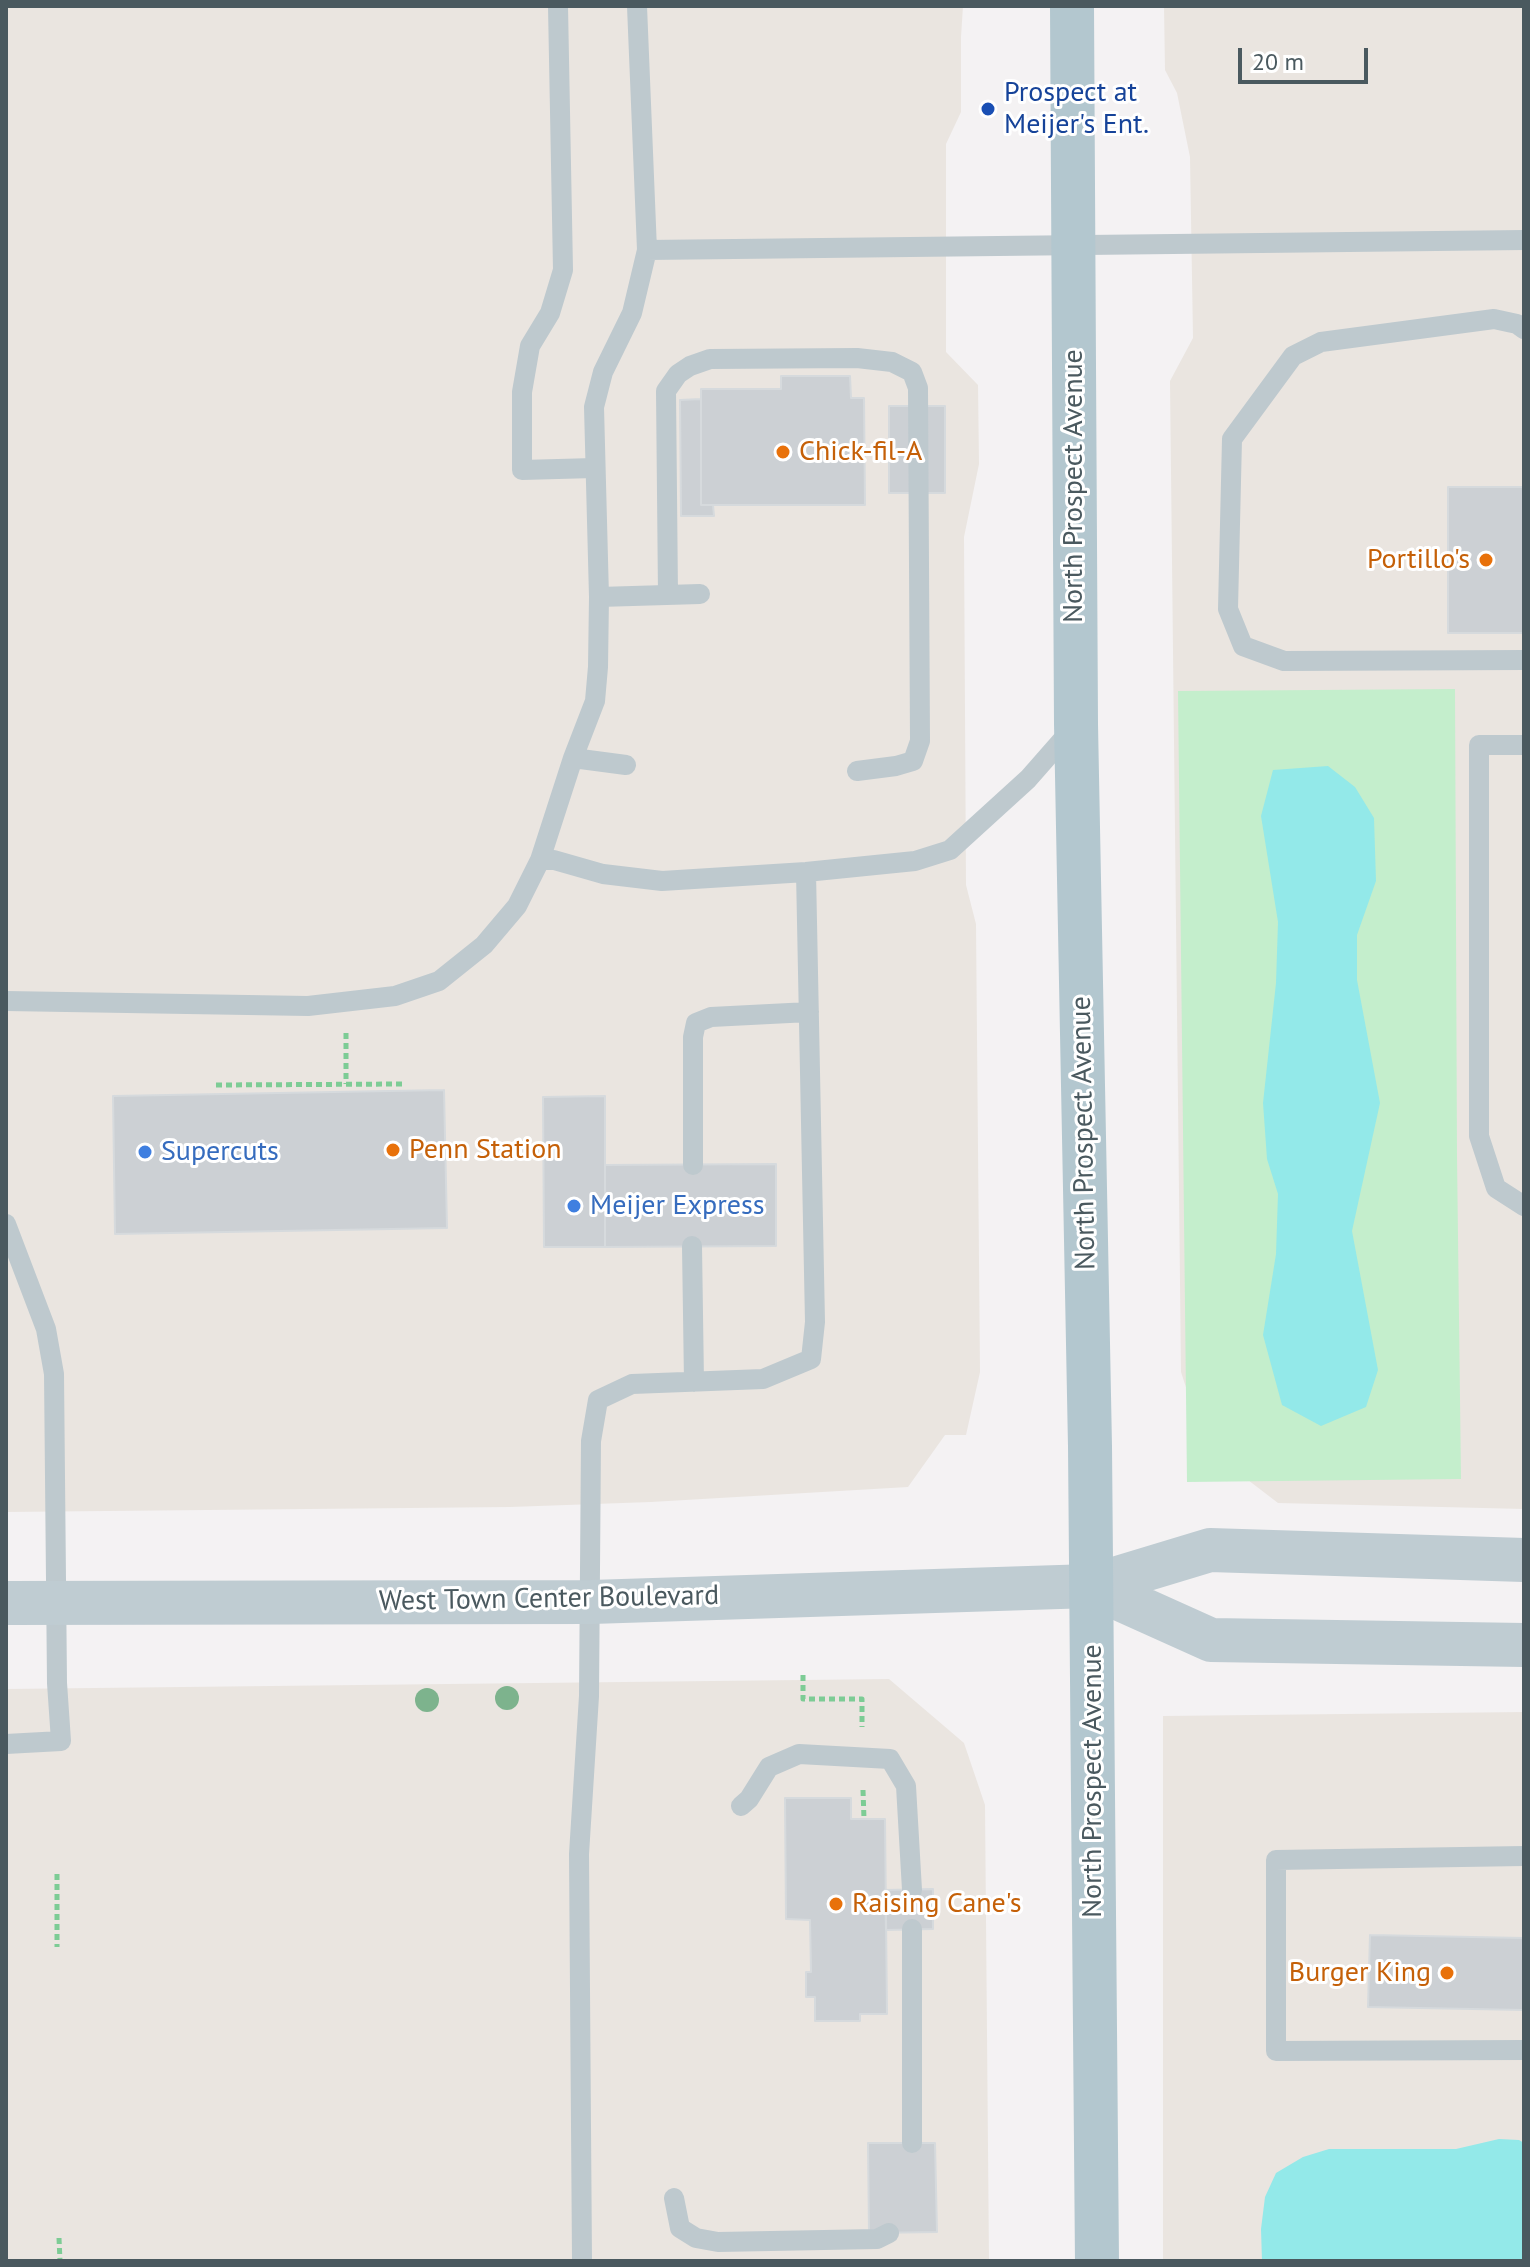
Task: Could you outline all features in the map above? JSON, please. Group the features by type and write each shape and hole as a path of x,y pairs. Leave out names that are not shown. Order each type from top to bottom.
{"main road":[{"name":"North Prospect Avenue","path":"1072,6 1076,724 1091,1586 1097,2261"},
{"name":"West Town Center Boulevard","path":"6,1603 591,1602 1091,1586 1210,1550 1524,1560"},
{"name":"West Town Center Boulevard","path":"1091,1586 1211,1640 1524,1645"}],"lane":[{"path":"558,6 563,270 550,313 530,346 522,392 522,470 594,468"},
{"path":"6,1001 308,1006 395,996 439,981 484,945 517,906 540,860 595,701 599,597 594,407 603,372 632,313 647,250 637,6"},
{"path":"647,250 1524,240"},
{"path":"1524,329 1517,324 1494,319 1321,342 1293,356 1232,439 1228,609 1243,646 1284,661 1524,660"},
{"path":"668,595 666,391 678,374 710,359 857,358 892,362 912,372 918,388 920,741 913,761 857,771"},
{"path":"599,597 700,594"},
{"path":"540,860 554,860 603,874 662,881 915,861 950,850 1028,779 1076,724"},
{"path":"1523,1206 1496,1188 1479,1136 1479,745 1524,745"},
{"path":"573,758 626,765"},
{"path":"582,2261 579,1854 589,1696 591,1441 598,1400 632,1384 763,1379 811,1359 815,1322 806,872"},
{"path":"693,1165 692,1065 696,1023 711,1017 809,1012"},
{"path":"6,1224 46,1329 54,1374 57,1683 61,1741 6,1744"},
{"path":"692,1246 694,1382"},
{"path":"741,1806 749,1799 769,1767 799,1754 890,1759 906,1786 912,1890"},
{"path":"1524,1856 1276,1860 1276,2051 1524,2050"},
{"path":"912,1929 912,2143"},
{"path":"674,2198 680,2228 696,2238 718,2242 877,2239 889,2233"}],"path":[{"path":"346,1032 346,1084"},
{"path":"216,1085 405,1084"},
{"path":"803,1675 803,1699 862,1699 862,1732"},
{"path":"863,1777 864,1819"},
{"path":"57,1874 57,1947"},
{"path":"59,2238 60,2261"}],"shaded area":[{"path":"6,6 963,6 961,112 946,144 946,352 978,385 979,464 964,537 966,885 976,924 980,1372 966,1435 945,1435 908,1487 510,1507 6,1512"},
{"path":"1164,6 1524,6 1524,1509 1278,1503 1201,1444 1181,1372 1170,381 1193,338 1190,157 1177,93 1165,70"},
{"path":"889,1679 964,1743 985,1805 989,2261 6,2261 6,1689"},
{"path":"1524,1712 1524,2261 1163,2261 1163,1716"}],"green space":[{"path":"1455,689 1461,1479 1187,1482 1178,691"}],"water":[{"path":"1328,766 1355,787 1374,818 1376,881 1357,935 1357,980 1380,1103 1352,1231 1378,1370 1366,1407 1321,1426 1282,1405 1263,1335 1276,1254 1278,1194 1267,1159 1263,1103 1276,983 1278,922 1261,816 1273,770"},
{"path":"1499,2139 1524,2143 1524,2261 1262,2261 1261,2229 1265,2197 1276,2173 1303,2157 1329,2149 1456,2149"}],"building":[{"name":"Chick-fil-A","path":"781,376 850,376 851,398 864,398 865,505 701,505 701,389 781,389"},
{"path":"701,399 701,505 713,505 714,516 681,516 680,400"},
{"path":"889,406 945,406 945,493 889,493"},
{"name":"Portillo's","path":"1448,487 1524,487 1524,633 1448,633"},
{"path":"444,1090 447,1228 115,1234 113,1096"},
{"name":"Meijer Express","path":"605,1096 605,1247 544,1247 543,1097"},
{"path":"776,1164 776,1246 605,1247 605,1165"},
{"name":"Raising Cane's","path":"785,1798 851,1798 851,1819 885,1819 887,2014 860,2014 860,2021 815,2021 815,1997 806,1997 806,1972 811,1972 810,1920 786,1919"},
{"path":"933,1889 933,1929 886,1930 885,1890"},
{"name":"Burger King","path":"1370,1935 1524,1938 1524,2010 1368,2007"},
{"path":"868,2143 935,2143 937,2232 869,2233"}],"place":[{"name":"Prospect at Meijer's Ent.","path":"988,109"},
{"name":"Chick-fil-A","path":"783,452"},
{"name":"Portillo's","path":"1486,560"},
{"name":"Penn Station","path":"393,1150"},
{"name":"Supercuts","path":"145,1152"},
{"name":"Meijer Express","path":"574,1206"},
{"name":"Raising Cane's","path":"836,1904"},
{"name":"Burger King","path":"1447,1973"}]}
